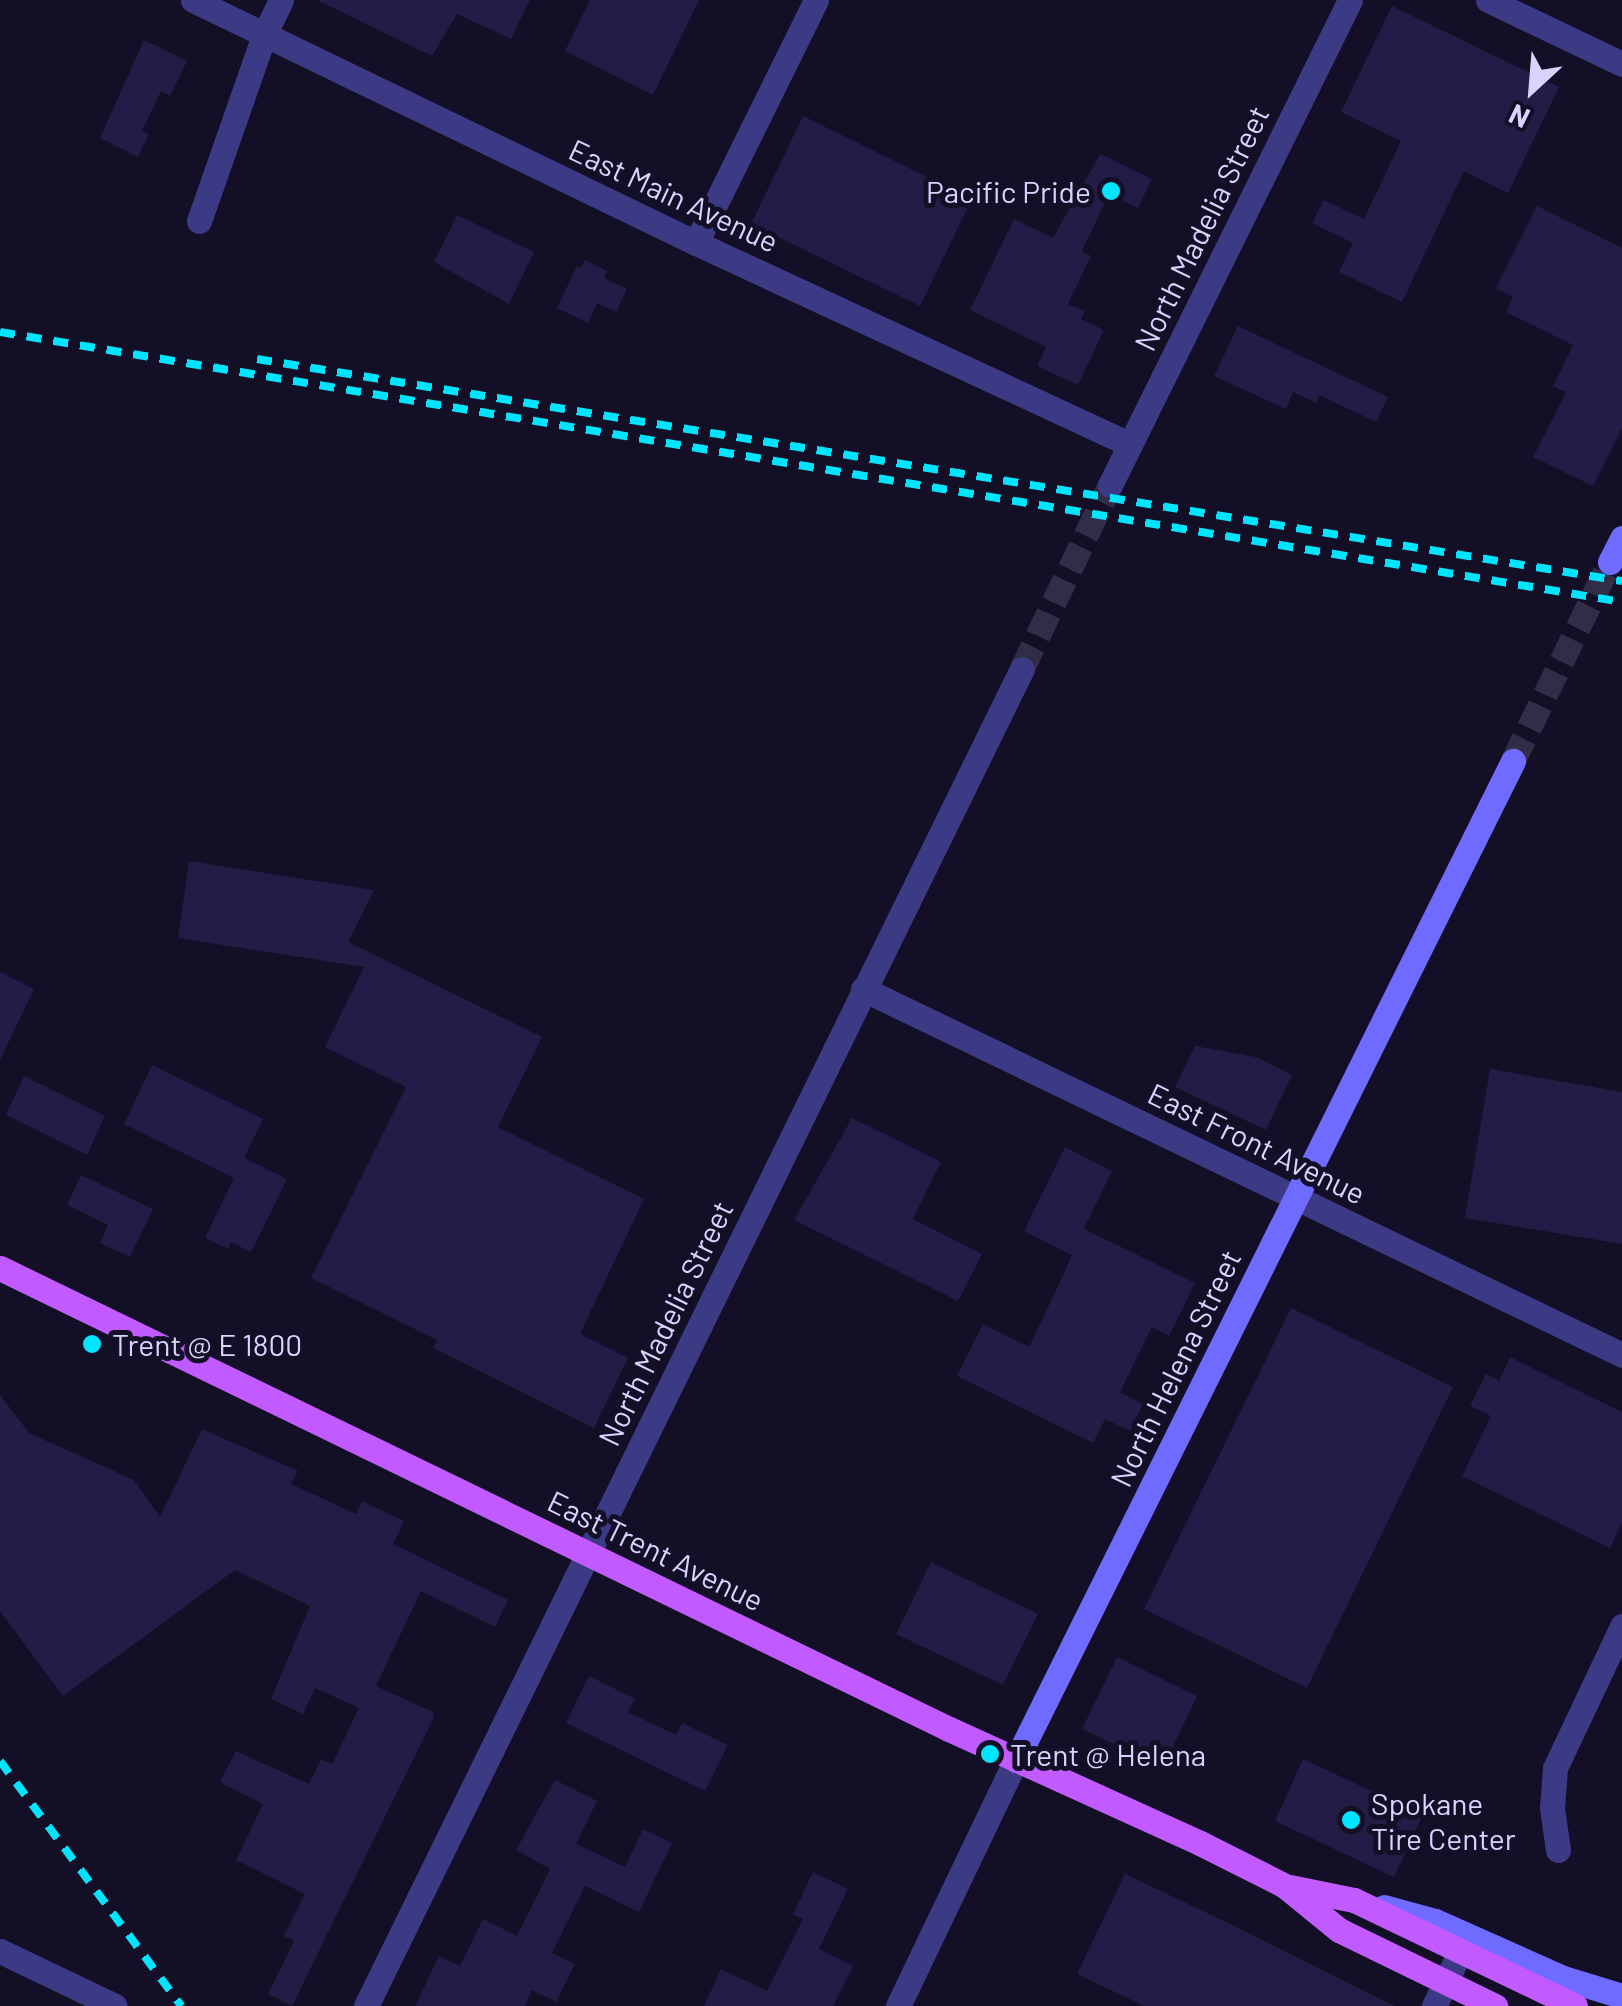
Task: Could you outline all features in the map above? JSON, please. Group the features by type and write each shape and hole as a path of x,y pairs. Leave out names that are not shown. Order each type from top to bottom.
{"main road":[{"name":"East Trent Avenue","path":"0,1268 1016,1760 1285,1886 1354,1900 1576,2006"},
{"name":"East Trent Avenue","path":"1285,1886 1339,1930 1440,1994 1496,2006"}],"street":[{"name":"East Main Avenue","path":"194,0 696,243 1130,444"},
{"path":"199,221 264,35 281,0"},
{"path":"696,243 816,0"},
{"name":"North Madelia Street","path":"1110,485 1350,0"},
{"path":"1488,0 1622,64"},
{"path":"1610,562 1622,538"},
{"name":"North Madelia Street","path":"366,2006 1022,669"},
{"name":"North Helena Street","path":"898,2006 1016,1760 1513,761"},
{"name":"East Front Avenue","path":"864,989 1622,1355"},
{"path":"1558,1850 1552,1808 1555,1768 1622,1626"},
{"path":"1354,1900 1435,1922 1585,1986 1622,1996"},
{"path":"0,1951 115,2006"},
{"path":"1440,1994 1460,1952"}],"building":[{"path":"317,0 530,0 511,39 457,14 432,56"},
{"path":"590,0 699,0 653,95 565,51"},
{"path":"1392,6 1559,87 1508,193 1464,171 1402,302 1339,272 1353,243 1312,223 1324,200 1364,219 1401,141 1341,112"},
{"path":"144,40 187,61 170,96 161,91 142,131 149,134 138,157 100,138"},
{"path":"803,116 972,199 920,306 751,224"},
{"path":"1100,154 1152,179 1138,208 1109,194 1082,251 1091,256 1068,304 1085,311 1081,319 1104,330 1078,385 1037,366 1046,347 970,310 1014,219 1053,238"},
{"path":"1537,206 1622,248 1622,428 1593,486 1533,457 1566,392 1553,386 1573,345 1506,312 1513,297 1496,288"},
{"path":"457,215 534,252 509,304 434,262"},
{"path":"585,260 607,271 604,278 627,289 616,312 597,303 588,323 557,308 577,266 581,268"},
{"path":"1238,326 1388,397 1376,422 1319,395 1316,403 1293,392 1286,409 1214,376"},
{"path":"189,861 374,890 348,942 542,1037 498,1127 644,1199 580,1334 628,1358 594,1428 433,1348 437,1340 311,1278 406,1087 325,1047 364,967 178,938"},
{"path":"0,972 34,989 0,1060"},
{"path":"1195,1046 1256,1057 1292,1075 1266,1130 1175,1087"},
{"path":"152,1065 263,1119 244,1158 287,1179 251,1252 231,1242 228,1249 205,1238 234,1178 124,1124"},
{"path":"1490,1069 1622,1092 1622,1244 1465,1218"},
{"path":"24,1076 105,1116 87,1155 6,1115"},
{"path":"852,1118 941,1162 913,1219 982,1254 958,1301 794,1220"},
{"path":"1065,1147 1112,1171 1084,1229 1195,1283 1169,1336 1152,1327 1120,1392 1143,1404 1130,1431 1105,1419 1093,1443 957,1376 983,1324 1029,1347 1060,1282 1072,1255 1024,1231"},
{"path":"81,1175 153,1209 130,1257 100,1243 108,1225 67,1205"},
{"path":"1291,1308 1453,1387 1307,1688 1144,1609"},
{"path":"1510,1357 1622,1412 1622,1523 1610,1548 1462,1476 1491,1416 1470,1406 1486,1374 1499,1381"},
{"path":"0,1395 29,1433 134,1480 160,1517 202,1429 298,1471 291,1484 356,1514 362,1501 404,1521 393,1544 508,1600 495,1627 421,1591 376,1686 433,1712 434,1717 292,2006 268,1994 294,1941 284,1936 305,1894 236,1860 263,1804 220,1782 236,1751 309,1784 321,1759 332,1764 359,1708 315,1688 303,1714 271,1699 310,1606 235,1570 63,1696 0,1611"},
{"path":"931,1562 1038,1614 1003,1685 896,1634"},
{"path":"1117,1657 1197,1696 1163,1768 1082,1729"},
{"path":"589,1676 635,1699 628,1712 676,1735 682,1723 728,1745 705,1791 566,1723"},
{"path":"1303,1759 1423,1815 1394,1877 1275,1821"},
{"path":"555,1780 597,1801 576,1844 625,1867 643,1829 672,1843 639,1912 585,1886 552,1953 575,1964 556,2002 532,1990 525,2006 415,2006 439,1956 460,1966 483,1919 517,1936 550,1869 516,1850"},
{"path":"813,1872 848,1889 819,1949 853,1966 833,2006 704,2006 721,1969 767,1991 803,1919 793,1914"},
{"path":"1125,1874 1394,2006 1144,2006 1077,1974"}],"tunnel":[{"path":"1022,669 1110,485"},
{"path":"1513,761 1610,562"}],"railway":[{"path":"0,332 1622,602"},
{"path":"257,359 1622,581"},
{"path":"0,1761 181,2006"}],"place":[{"name":"Pacific Pride","path":"1111,191"},
{"name":"Trent @ E 1800","path":"92,1344"},
{"name":"Trent @ Helena","path":"990,1754"},
{"name":"Spokane Tire Center","path":"1351,1820"}]}
